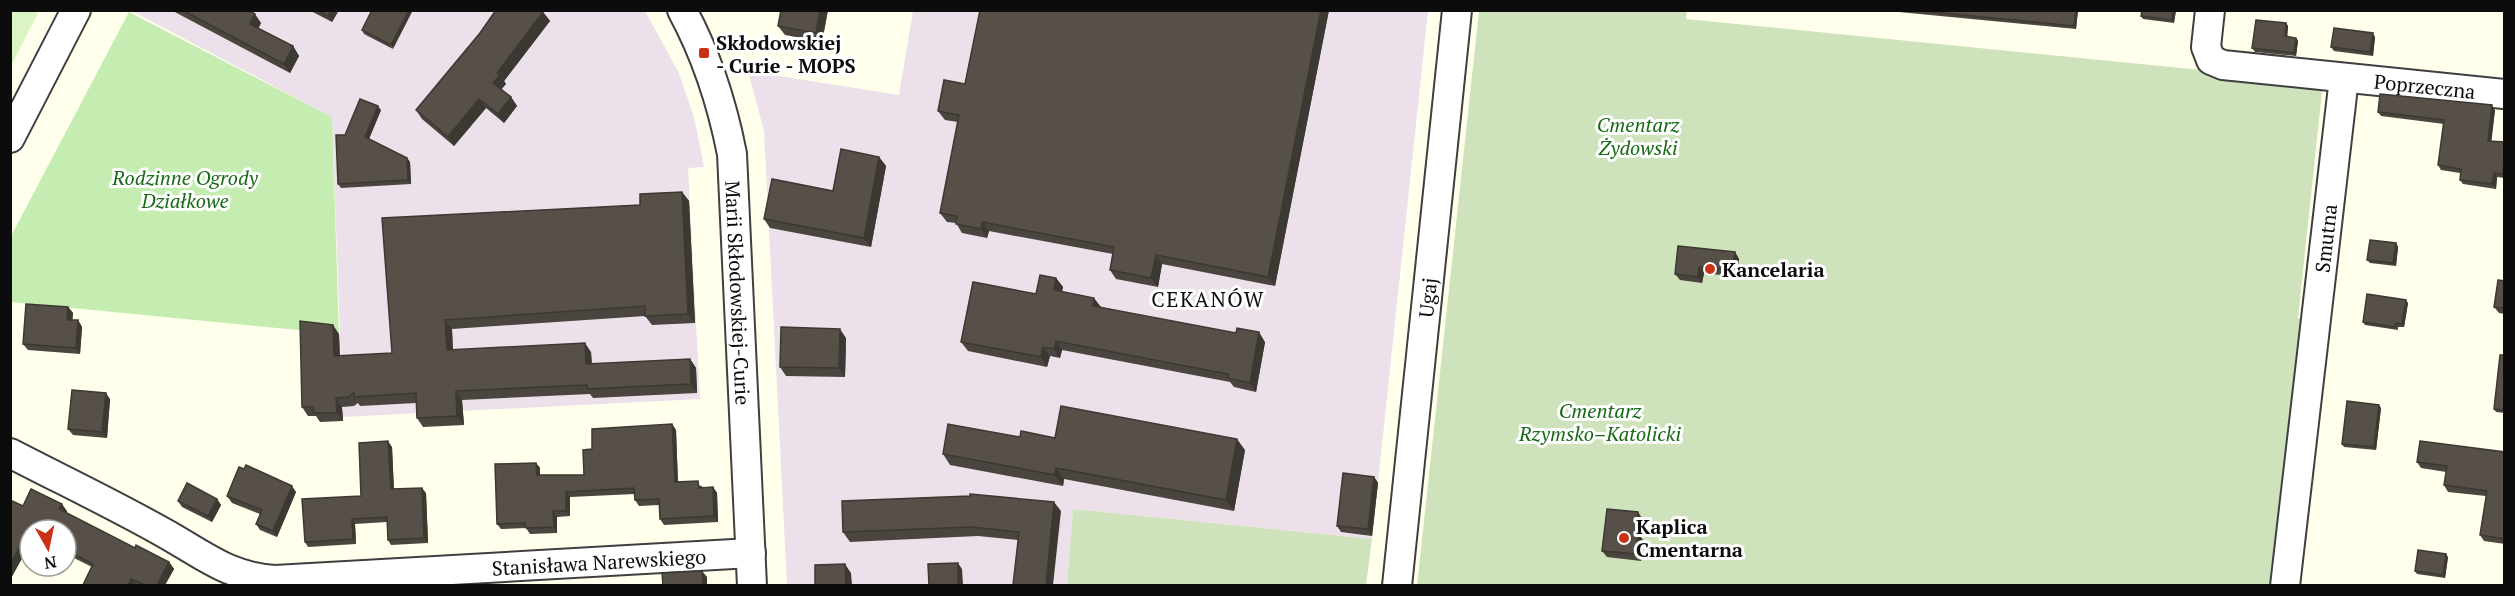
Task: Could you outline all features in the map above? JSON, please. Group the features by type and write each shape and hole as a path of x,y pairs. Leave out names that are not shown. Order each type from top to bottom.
{"street":[{"path":"10,138 76,10"},
{"name":"Marii Skłodowskiej-Curie","path":"681,10 704,53 723,110 732,154 752,585"},
{"name":"Ugaj","path":"1396,585 1457,10"},
{"path":"2210,10 2206,47 2211,60 2223,65 2344,78"},
{"name":"Poprzeczna","path":"2344,78 2387,80 2505,94"},
{"name":"Smutna","path":"2285,585 2344,78"},
{"name":"Stanisława Narewskiego","path":"10,453 167,534 211,575 275,580 751,553"}],"shaded area":[{"path":"130,10 645,11 678,71 694,117 704,167 688,168 700,399 343,417 332,117"},
{"path":"913,11 1428,11 1372,539 1073,509 1067,585 787,585 764,131 748,71 899,95"}],"green space":[{"path":"10,11 39,11 11,66"},
{"path":"1479,11 1687,11 1686,19 2323,82 2298,318 2301,319 2269,585 1417,586"},
{"name":"Rodzinne Ogrody Działkowe","path":"129,12 332,117 339,334 11,302 10,238"},
{"path":"1073,509 1372,539 1366,585 1067,585"}],"building":[{"path":"182,10 248,10 255,14 250,24 293,46 284,64"},
{"path":"317,10 331,10 328,16"},
{"path":"372,10 409,10 391,45 362,30"},
{"path":"496,10 542,10 543,12 497,73 500,75 493,83 511,97 498,114 479,99 448,137 416,110 480,33"},
{"path":"781,10 820,10 816,33 778,26"},
{"path":"980,10 1321,10 1268,277 1156,255 1151,278 1110,270 1114,247 982,222 981,229 956,224 957,216 940,213 959,115 938,111 944,80 965,84"},
{"path":"1911,10 2076,10 2074,26"},
{"path":"2142,10 2173,10 2172,20 2141,16"},
{"path":"2256,20 2286,23 2285,36 2296,38 2294,53 2252,48"},
{"path":"2334,28 2373,33 2370,52 2331,47"},
{"path":"2380,94 2492,105 2488,141 2505,142 2503,174 2494,173 2492,184 2460,180 2461,169 2438,165 2444,120 2378,112"},
{"path":"360,99 378,106 365,137 407,158 408,180 338,184 336,135 345,135"},
{"path":"841,149 879,157 864,238 764,219 772,179 833,191"},
{"path":"682,192 688,314 645,316 645,306 445,320 447,350 585,343 586,364 690,359 691,384 587,389 587,385 456,391 457,416 417,418 416,393 354,397 354,392 348,397 336,398 337,413 314,413 313,407 302,407 300,321 333,325 334,356 392,353 382,218 640,205 640,194"},
{"path":"2370,240 2396,243 2393,263 2367,260"},
{"name":"Kancelaria","path":"1678,246 1735,252 1733,270 1699,267 1698,277 1675,274"},
{"path":"1040,275 1056,278 1054,290 1094,298 1093,306 1236,333 1237,328 1259,332 1250,383 1228,378 1228,374 1056,341 1054,349 1043,347 1041,357 961,342 973,282 1036,294"},
{"path":"2498,280 2505,281 2505,308 2494,307"},
{"path":"2367,294 2406,300 2402,324 2396,323 2395,327 2363,322"},
{"path":"26,304 68,307 67,320 78,320 76,348 23,344"},
{"path":"781,327 840,329 839,368 780,367"},
{"path":"2500,355 2505,355 2505,410 2494,409"},
{"path":"72,390 106,393 102,432 68,429"},
{"path":"2347,401 2379,405 2374,447 2342,444"},
{"path":"1061,406 1237,439 1226,500 1056,468 1055,475 943,454 948,424 1020,437 1021,431 1055,438"},
{"path":"672,424 675,482 698,481 699,488 713,487 714,516 660,519 659,499 635,500 634,488 566,492 566,511 553,511 554,527 526,528 525,523 497,524 495,464 536,463 537,475 584,475 583,450 592,449 592,429"},
{"path":"388,441 391,489 422,488 424,538 388,540 387,517 352,519 353,539 305,542 302,499 361,496 359,443"},
{"path":"2420,441 2505,452 2505,539 2480,535 2487,491 2444,485 2447,466 2417,462"},
{"path":"246,465 292,486 273,531 256,524 262,510 227,496 239,467 244,469"},
{"path":"1343,473 1374,477 1368,529 1337,526"},
{"path":"187,483 217,499 208,516 178,501"},
{"path":"31,489 62,504 59,509 77,518 18,518 18,550 10,565 10,500 23,506"},
{"path":"970,494 1054,502 1046,585 1013,585 1019,532 972,527 843,532 842,501 970,496"},
{"name":"Kaplica Cmentarna","path":"1607,509 1638,512 1635,533 1638,534 1636,554 1602,551"},
{"path":"78,519 135,548 136,545 169,562 157,585 145,585 131,579 128,585 83,585 93,564 78,556"},
{"path":"2418,550 2446,554 2443,575 2415,571"},
{"path":"958,563 958,585 929,585 928,564"},
{"path":"845,564 846,585 815,585 815,565"},
{"path":"702,571 703,585 663,585 662,573"}],"place":[{"name":"Skłodowskiej - Curie - MOPS","path":"704,53"},
{"name":"Kancelaria","path":"1710,269"},
{"name":"Kaplica Cmentarna","path":"1624,538"}],"district":[{"name":"CEKANÓW","path":"1208,299"}],"park label":[{"name":"Cmentarz Żydowski","path":"1638,136"},
{"name":"Cmentarz Rzymsko–Katolicki","path":"1600,422"}]}
